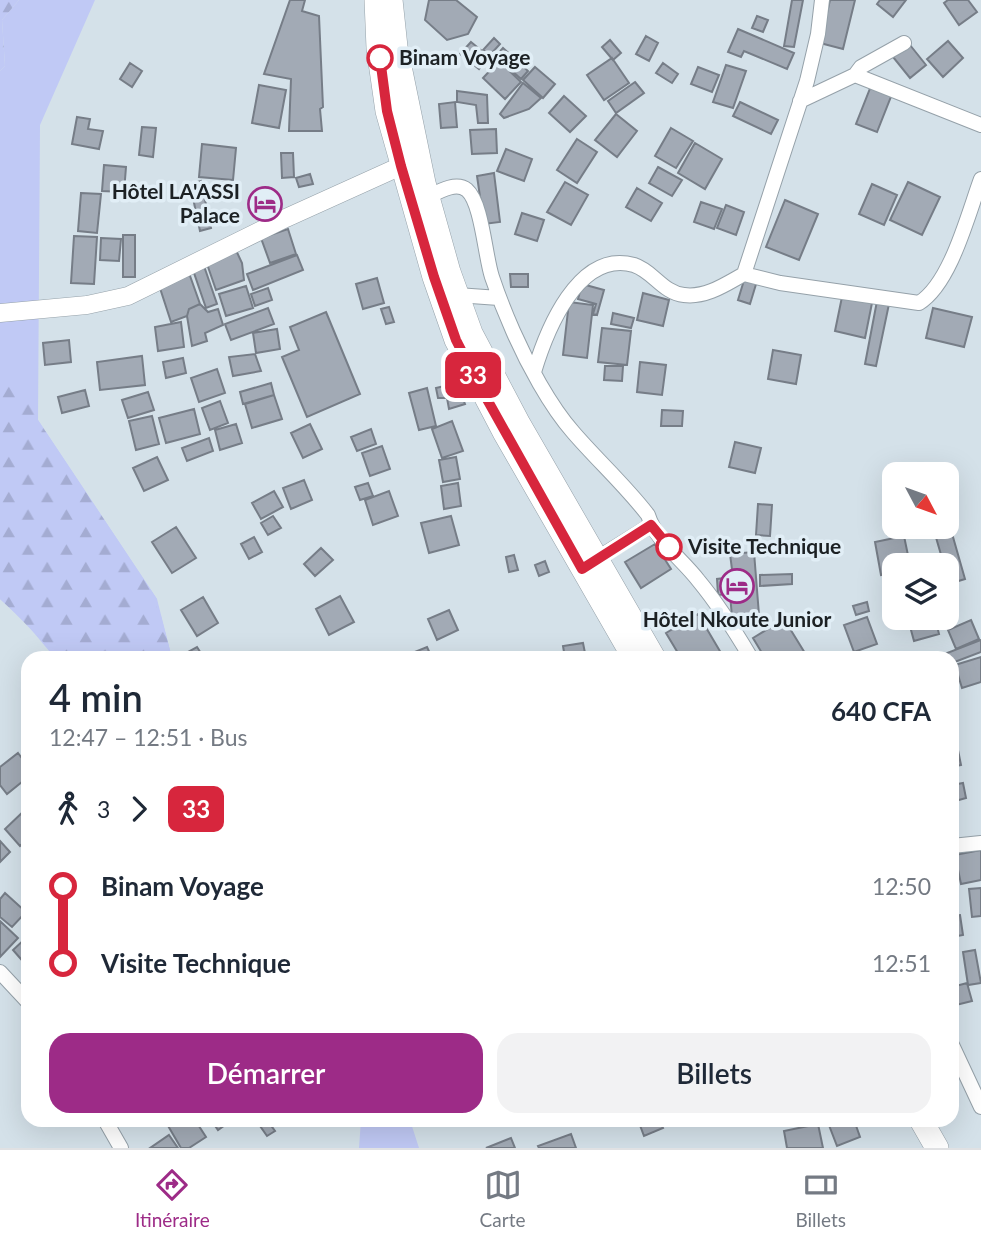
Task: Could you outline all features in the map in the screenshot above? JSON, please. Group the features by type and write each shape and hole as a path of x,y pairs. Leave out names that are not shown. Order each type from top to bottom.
{"highway":[{"path":"376,0 378,48 387,111 428,197 457,295 485,363 631,651"},
{"path":"391,0 410,162 434,277 456,340 476,380 588,564 649,651"},
{"path":"908,1127 920,1148"},
{"path":"925,1127 937,1148"}],"street":[{"path":"534,372 547,332 557,314 576,287 595,270 619,264 635,265 671,292 685,295 702,294 720,288 744,274 812,63 822,0"},
{"path":"800,101 855,75 861,67 904,43"},
{"path":"855,75 981,125"},
{"path":"0,313 88,305 128,296 286,218 410,162"},
{"path":"744,274 780,283 919,303 929,297 946,269 981,179"},
{"path":"428,197 454,187 462,187 469,192 476,208 499,298 534,372 571,430 648,515 651,525 720,608 747,651"},
{"path":"457,295 499,298"},
{"path":"588,564 651,525"},
{"path":"959,845 981,843"},
{"path":"0,972 21,995"},
{"path":"959,1058 977,1090 981,1107"},
{"path":"109,1127 121,1148"}],"green space":[{"path":"0,0 19,0 2,20 5,66 0,71"},
{"path":"19,0 95,0 40,125 38,420 157,599 170,651 49,651 24,621 0,599 0,71 5,66 2,20"},
{"path":"15,369 38,420 157,599 157,613 161,616 170,651 53,651 0,599 0,370"},
{"path":"360,1127 412,1127 419,1148 359,1148"}],"building":[{"path":"290,0 305,0 302,11 319,16 322,131 289,131 291,79 264,74"},
{"path":"429,0 456,0 477,17 468,34 447,40 425,20"},
{"path":"792,0 803,0 794,47 784,46"},
{"path":"830,0 855,0 843,49 820,43"},
{"path":"880,0 906,0 893,17 877,4"},
{"path":"948,0 968,0 977,12 959,25 944,3"},
{"path":"757,16 768,20 763,32 752,28"},
{"path":"738,29 794,53 787,69 744,51 741,57 728,52"},
{"path":"646,36 658,43 649,61 636,54"},
{"path":"494,38 500,44 490,55 483,50"},
{"path":"610,40 621,53 613,60 602,47"},
{"path":"948,41 963,58 943,77 927,59"},
{"path":"471,42 489,57 479,69 460,54"},
{"path":"910,45 926,65 910,78 893,57"},
{"path":"503,48 528,71 521,79 496,56"},
{"path":"612,58 629,83 604,100 587,75"},
{"path":"499,61 521,82 505,99 483,78"},
{"path":"130,63 142,71 132,87 120,79"},
{"path":"663,63 678,74 672,83 656,73"},
{"path":"726,65 746,71 733,108 713,102"},
{"path":"535,67 555,84 543,98 523,80"},
{"path":"698,67 719,75 712,92 691,84"},
{"path":"635,82 644,93 616,113 608,101"},
{"path":"523,83 541,98 529,109 504,118 500,114"},
{"path":"259,85 286,90 279,128 252,123"},
{"path":"871,86 892,94 877,132 856,124"},
{"path":"457,91 487,95 488,123 478,123 476,105 457,102"},
{"path":"564,96 586,116 570,132 549,113"},
{"path":"455,102 457,127 441,128 439,104"},
{"path":"740,102 778,120 771,134 733,116"},
{"path":"616,114 637,131 617,157 595,140"},
{"path":"77,117 90,119 88,129 103,131 99,149 72,144"},
{"path":"142,127 156,128 153,157 139,155"},
{"path":"671,128 693,141 676,168 655,156"},
{"path":"496,129 497,153 472,154 470,130"},
{"path":"577,139 597,152 577,183 557,170"},
{"path":"695,143 722,159 705,189 678,173"},
{"path":"202,144 236,148 233,180 199,177"},
{"path":"506,149 532,159 524,181 497,171"},
{"path":"281,153 293,153 294,177 282,178"},
{"path":"104,165 126,167 124,192 102,191"},
{"path":"658,167 682,180 672,196 649,183"},
{"path":"494,173 500,222 484,224 477,176"},
{"path":"310,174 313,184 299,187 296,178"},
{"path":"201,181 211,228 200,231 190,184"},
{"path":"565,182 588,195 571,225 547,212"},
{"path":"908,182 940,197 922,235 890,220"},
{"path":"872,184 897,195 884,225 859,214"},
{"path":"637,188 662,203 651,221 626,207"},
{"name":"Hôtel LA'ASSI Palace","path":"273,192 278,208 257,216 252,200"},
{"path":"81,193 101,194 97,233 78,231"},
{"path":"785,200 818,214 799,260 766,247"},
{"path":"701,202 722,209 714,229 694,222"},
{"path":"726,205 744,212 736,235 717,228"},
{"path":"522,213 544,220 537,241 515,234"},
{"path":"288,229 296,254 270,263 261,238"},
{"path":"123,235 135,235 135,277 123,277"},
{"path":"74,236 97,237 94,284 71,283"},
{"path":"101,238 121,239 119,261 100,260"},
{"path":"234,246 242,263 244,280 216,290 206,261"},
{"path":"297,255 303,270 253,290 247,274"},
{"path":"204,266 217,304 206,308 193,270"},
{"path":"189,273 200,304 189,309 187,316 171,322 159,285"},
{"path":"510,274 528,274 528,287 511,287"},
{"path":"745,277 757,281 750,304 738,300"},
{"path":"377,278 384,303 363,309 356,284"},
{"path":"582,284 604,290 597,315 593,314 596,304 578,299"},
{"path":"246,286 253,308 226,316 219,294"},
{"path":"268,288 272,300 255,306 251,294"},
{"path":"643,293 669,300 663,326 637,320"},
{"path":"842,297 872,303 865,338 835,331"},
{"path":"877,301 889,304 876,366 865,364"},
{"path":"569,302 593,305 587,358 563,355"},
{"path":"200,304 208,312 218,309 223,325 205,333 207,341 192,346 187,316 189,309"},
{"path":"389,307 394,322 386,324 381,309"},
{"path":"268,308 274,324 231,340 225,324"},
{"path":"933,308 972,317 964,347 926,338"},
{"path":"326,312 360,394 307,417 282,357 299,350 290,327"},
{"path":"613,313 634,318 631,328 611,324"},
{"path":"181,322 184,347 158,351 155,327"},
{"path":"602,328 631,331 627,365 598,362"},
{"path":"277,329 280,349 256,353 253,333"},
{"path":"69,340 71,362 45,365 43,343"},
{"path":"773,350 801,355 796,384 768,379"},
{"path":"255,354 261,371 233,376 229,357"},
{"path":"142,356 145,385 100,390 97,362"},
{"path":"183,358 186,373 166,378 163,362"},
{"path":"640,362 666,365 662,395 637,392"},
{"path":"605,366 623,366 622,381 604,380"},
{"path":"217,369 225,393 199,402 191,378"},
{"path":"271,383 274,395 243,404 240,392"},
{"path":"457,383 465,404 449,409 447,398 438,398 436,388"},
{"path":"427,388 436,426 419,430 409,393"},
{"path":"85,390 89,406 62,413 58,397"},
{"path":"148,392 154,410 128,418 122,400"},
{"path":"274,395 282,419 252,428 245,404"},
{"path":"220,401 228,423 210,430 202,408"},
{"path":"194,409 200,434 166,443 159,418"},
{"path":"662,410 683,411 682,426 661,426"},
{"path":"152,416 159,444 136,450 129,421"},
{"path":"452,421 463,451 442,458 432,429"},
{"path":"236,424 242,443 220,450 215,430"},
{"path":"310,424 322,449 303,458 291,433"},
{"path":"371,429 376,444 357,451 351,437"},
{"path":"209,438 213,451 187,461 182,448"},
{"path":"735,442 761,448 755,473 729,467"},
{"path":"382,446 390,469 370,476 362,453"},
{"path":"157,457 168,480 144,491 133,468"},
{"path":"456,457 460,479 443,482 439,460"},
{"path":"304,480 312,500 291,509 283,488"},
{"path":"368,483 373,496 360,500 355,487"},
{"path":"458,483 461,506 444,509 441,486"},
{"path":"274,491 283,507 261,519 252,503"},
{"path":"389,491 398,516 373,525 365,500"},
{"path":"758,504 772,505 770,536 756,535"},
{"path":"273,516 281,528 268,535 261,523"},
{"path":"451,516 459,545 429,553 421,523"},
{"path":"176,527 196,558 172,573 152,542"},
{"path":"254,537 262,552 249,559 241,544"},
{"path":"905,539 908,553 882,553 881,575 875,542"},
{"path":"936,539 954,539 958,553 941,553"},
{"name":"Visite Technique","path":"655,544 671,569 641,588 625,562"},
{"path":"321,548 333,560 315,576 304,564"},
{"name":"Hôtel Nkoute Junior","path":"754,552 759,615 732,617 730,594 718,595 717,579 733,577 730,554"},
{"path":"514,555 518,570 509,572 506,557"},
{"path":"959,558 965,579 959,581"},
{"path":"545,561 549,572 539,576 535,565"},
{"path":"792,574 792,584 760,586 760,575"},
{"path":"340,596 354,622 329,635 316,609"},
{"path":"203,597 218,623 197,636 181,610"},
{"path":"867,602 869,611 856,615 853,606"},
{"path":"449,610 458,630 437,640 428,619"},
{"path":"698,614 720,651 677,651 666,633"},
{"path":"867,617 877,644 854,651 844,625"},
{"path":"784,619 804,651 761,651 753,638"},
{"path":"971,620 979,639 956,649 948,630 959,630 959,625"},
{"path":"911,630 938,630 939,634 914,641"},
{"path":"981,640 981,652 959,660 959,651 952,651"},
{"path":"583,643 585,651 564,651 563,646"},
{"path":"981,657 981,682 962,688 959,664"},
{"path":"18,753 21,757 21,783 7,794 0,785 0,767"},
{"path":"963,783 966,798 959,800 959,784"},
{"path":"21,814 20,846 5,829"},
{"path":"0,841 10,852 0,862"},
{"path":"981,850 981,880 961,884 959,854"},
{"path":"981,888 981,916 972,917 969,889"},
{"path":"5,893 21,907 21,917 12,927 0,917 0,899"},
{"path":"959,915 963,935 959,936"},
{"path":"0,921 18,938 0,957"},
{"path":"21,943 21,959 13,950"},
{"path":"975,950 981,983 968,985 963,952"},
{"path":"967,983 972,1001 959,1004 959,985"},
{"path":"169,1127 200,1127 206,1137 189,1148 181,1148"},
{"path":"261,1127 272,1127 275,1131 267,1136"},
{"path":"641,1127 663,1128 644,1136"},
{"path":"819,1127 823,1148 787,1148 784,1131"},
{"path":"830,1127 856,1127 860,1137 837,1146"},
{"path":"571,1134 576,1148 538,1146"},
{"path":"169,1135 178,1148 150,1148"},
{"path":"511,1138 515,1148 486,1148"}],"bus line":[{"name":"33","path":"380,58 387,111 401,166 441,300 456,340 470,370 582,569 651,525 669,547"}],"place":[{"name":"Binam Voyage","path":"380,58"},
{"name":"Hôtel LA'ASSI Palace","path":"265,204"},
{"name":"Visite Technique","path":"669,547"},
{"name":"Hôtel Nkoute Junior","path":"737,586"}]}
